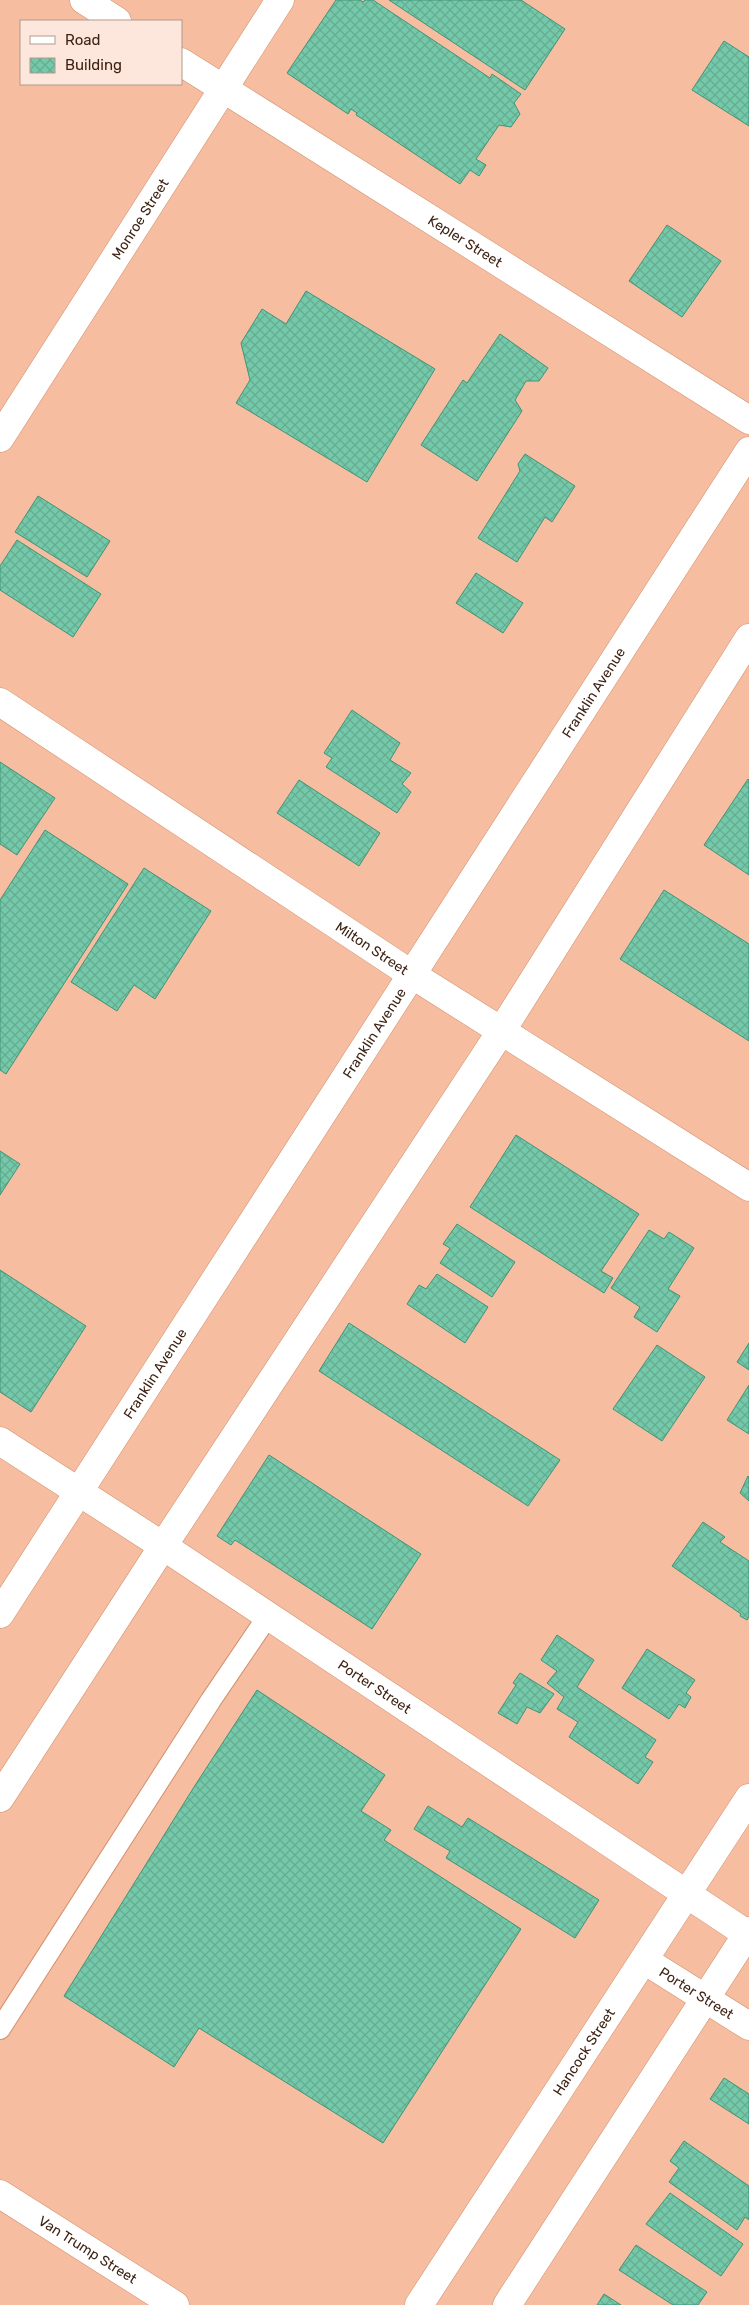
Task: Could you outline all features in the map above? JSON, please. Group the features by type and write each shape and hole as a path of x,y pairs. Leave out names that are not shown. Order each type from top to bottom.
{"street":[{"path":"84,0 115,20"},
{"name":"Monroe Street","path":"0,438 280,0"},
{"name":"Kepler Street","path":"182,63 749,420"},
{"name":"Franklin Avenue","path":"0,1614 749,451"},
{"path":"0,1798 162,1546 502,1030 749,638"},
{"name":"Milton Street","path":"0,702 411,974 749,1187"},
{"name":"Porter Street","path":"0,1441 748,1933"},
{"name":"Hancock Street","path":"419,2305 749,1798"},
{"path":"507,2305 748,1933"},
{"name":"Porter Street","path":"644,1960 749,2026"},
{"name":"Van Trump Street","path":"0,2194 175,2305"}],"lane":[{"path":"0,2029 206,1708 268,1616"}],"building":[{"path":"336,0 360,0 363,2 365,0 373,0 490,78 492,74 521,94 514,103 520,114 511,127 499,125 476,159 486,165 479,176 470,170 460,184 356,115 357,113 351,109 348,114 287,73"},
{"path":"389,0 521,0 565,29 525,90"},
{"path":"724,41 749,57 749,126 692,90"},
{"path":"667,225 721,261 682,317 629,281"},
{"path":"306,291 435,369 367,482 236,403 250,380 241,343 262,309 286,324"},
{"path":"500,334 548,368 539,381 526,381 515,400 522,411 477,481 421,445 463,380 467,383"},
{"path":"525,454 575,486 552,522 545,517 517,562 478,538 520,471 518,464"},
{"path":"38,496 110,541 87,577 15,532"},
{"path":"17,540 101,594 73,637 0,590 0,566"},
{"path":"476,573 523,603 503,633 456,603"},
{"path":"352,710 400,743 390,760 411,773 402,784 411,792 397,813 326,767 332,758 324,753"},
{"path":"0,762 55,798 17,855 0,844"},
{"path":"299,780 380,833 359,866 277,813"},
{"path":"749,780 749,875 704,845"},
{"path":"45,830 128,884 6,1074 0,1070 0,900"},
{"path":"144,868 211,911 155,999 134,985 117,1011 71,982"},
{"path":"664,890 749,944 749,1041 620,959"},
{"path":"516,1135 639,1214 601,1271 613,1278 604,1293 470,1207"},
{"path":"0,1151 20,1164 0,1195"},
{"path":"457,1224 515,1262 492,1297 440,1263 450,1248 443,1244"},
{"path":"649,1230 664,1239 669,1232 694,1248 668,1289 680,1296 657,1332 634,1317 640,1307 611,1288"},
{"path":"0,1270 86,1326 31,1412 0,1392"},
{"path":"437,1274 488,1307 465,1343 407,1304 419,1285 426,1289"},
{"path":"349,1323 560,1460 528,1506 319,1371"},
{"path":"749,1343 749,1370 737,1362"},
{"path":"657,1345 705,1377 662,1441 613,1409"},
{"path":"749,1385 749,1434 727,1420"},
{"path":"269,1455 421,1554 372,1629 235,1540 231,1545 217,1536"},
{"path":"749,1477 749,1501 740,1493"},
{"path":"703,1522 725,1537 720,1542 749,1561 749,1617 747,1620 672,1566"},
{"path":"557,1635 594,1660 577,1687 656,1740 645,1757 653,1762 638,1784 569,1737 578,1722 557,1709 564,1697 547,1683 557,1671 541,1660"},
{"path":"647,1649 695,1680 686,1693 691,1697 685,1708 679,1704 669,1719 622,1688"},
{"path":"520,1673 554,1694 540,1713 527,1707 517,1724 498,1713 516,1685 513,1683"},
{"path":"257,1690 385,1775 361,1811 391,1830 384,1840 521,1929 383,2143 199,2028 174,2067 64,1996 194,1787"},
{"path":"428,1806 462,1827 468,1818 599,1900 575,1938 446,1858 450,1851 414,1829"},
{"path":"724,2078 749,2094 749,2124 710,2099"},
{"path":"684,2141 749,2186 749,2220 745,2217 737,2230 669,2182 679,2168 670,2161"},
{"path":"670,2193 743,2244 721,2276 646,2224"},
{"path":"636,2245 707,2292 698,2305 673,2305 619,2270"},
{"path":"604,2294 621,2305 597,2305"}]}
